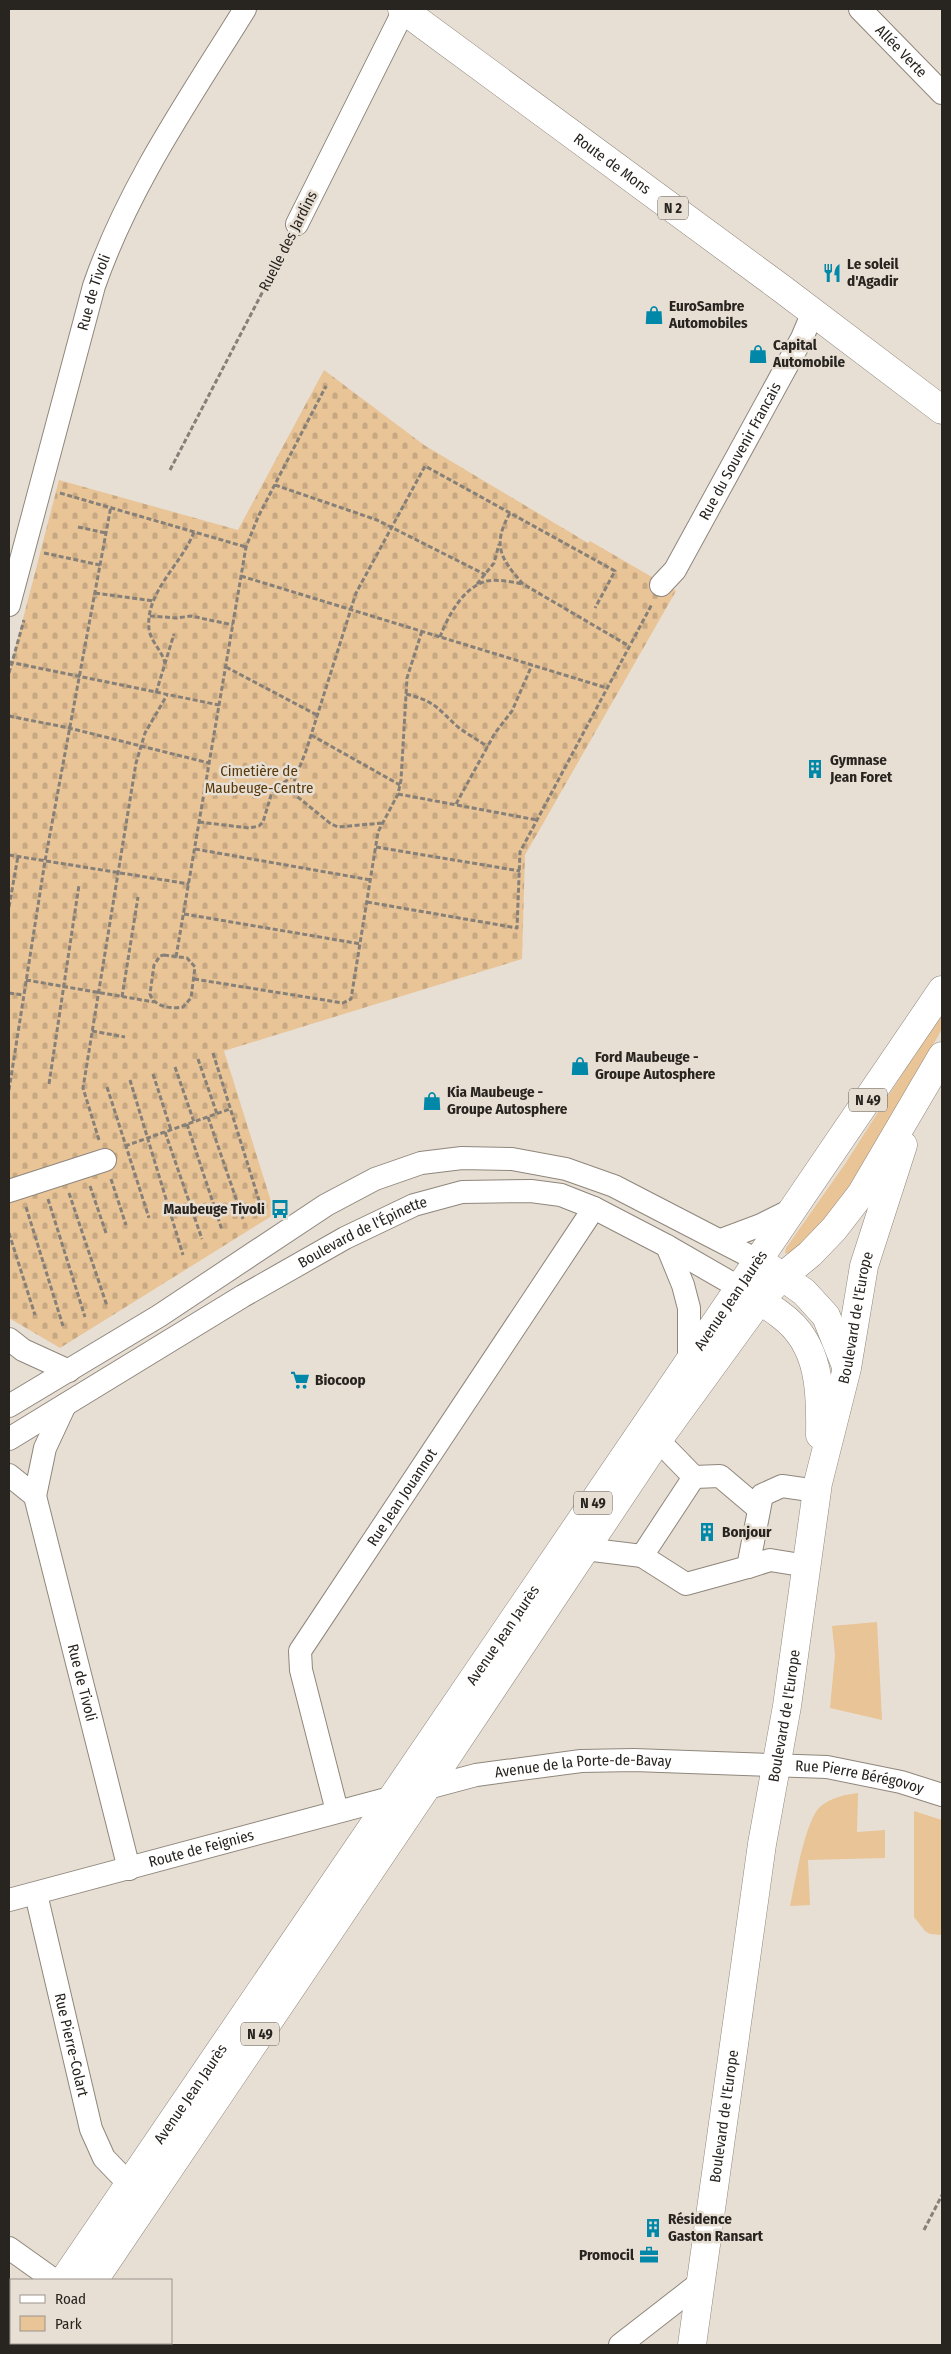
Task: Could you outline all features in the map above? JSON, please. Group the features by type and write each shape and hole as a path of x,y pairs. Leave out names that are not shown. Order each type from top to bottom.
{"main road":[{"name":"Route de Mons","path":"403,9 813,312 942,410"},
{"name":"Avenue Jean Jaurès","path":"95,2279 658,1440 750,1294 759,1261 942,990"},
{"name":"Avenue Jean Jaurès","path":"65,2279 130,2186 689,1361 750,1294 783,1276 810,1254 834,1229 861,1194 942,1056"},
{"name":"Boulevard de l'Europe","path":"692,2345 762,1844 807,1566 817,1487 847,1368 864,1266 919,1095"},
{"path":"759,1261 804,1292 826,1316 847,1368"},
{"path":"750,1294 784,1316 809,1348 817,1371 820,1411 817,1487"}],"street":[{"name":"Rue de Tivoli","path":"17,611 94,286 105,254 135,188 245,9"},
{"name":"Ruelle des Jardins","path":"297,224 403,9"},
{"name":"Allée Verte","path":"860,9 942,93"},
{"name":"Rue du Souvenir Francais","path":"661,586 675,570 685,552 802,338 813,312"},
{"path":"14,1189 73,1170 104,1157"},
{"path":"9,1406 159,1316 326,1205 375,1179 421,1163 462,1158 512,1158 566,1169 614,1186 759,1261"},
{"name":"Boulevard de l'Épinette","path":"9,1439 243,1296 345,1238 414,1205 462,1192 531,1191 561,1195 594,1208 667,1246 750,1294"},
{"name":"Rue Jean Jouannot","path":"337,1811 301,1670 300,1651 594,1208"},
{"path":"721,1240 754,1228 793,1209"},
{"path":"667,1246 683,1285 689,1308 689,1361"},
{"path":"9,1339 23,1350 69,1371"},
{"name":"Rue de Tivoli","path":"65,1404 46,1448 35,1496 129,1869"},
{"path":"658,1440 694,1478"},
{"path":"9,1475 35,1496"},
{"path":"694,1478 720,1476 759,1509"},
{"path":"642,1556 694,1478"},
{"path":"748,1566 762,1495 782,1486 817,1487"},
{"path":"585,1550 642,1556 686,1584 770,1560 807,1566"},
{"name":"Avenue de la Porte-de-Bavay","path":"393,1797 476,1775 581,1761 634,1760 776,1766"},
{"name":"Rue Pierre Bérégovoy","path":"776,1766 827,1767 901,1782 942,1795"},
{"name":"Route de Feignies","path":"9,1900 393,1797"},
{"name":"Rue Pierre-Colart","path":"36,1894 91,2129 104,2158 130,2186"},
{"path":"9,2248 53,2279"},
{"path":"620,2345 700,2282"}],"path":[{"name":"Ruelle des Jardins","path":"170,470 297,224"},
{"path":"176,957 246,547 258,517 326,386"},
{"path":"382,823 346,827 331,824 294,794 293,784 311,735 356,593 425,466 615,572 595,608"},
{"path":"275,485 377,520 486,575"},
{"path":"58,501 60,493 111,506 246,547"},
{"path":"9,1090 45,861 111,506"},
{"path":"440,637 451,612 486,575 494,563 503,525 510,513"},
{"path":"78,528 106,533"},
{"path":"165,664 164,657 151,637 150,616 156,595 189,546 194,532"},
{"path":"501,536 503,560 523,584 629,646"},
{"path":"40,562 45,544"},
{"path":"43,552 100,565"},
{"path":"241,576 607,688"},
{"path":"468,593 487,581 523,584"},
{"path":"368,902 517,928 520,852 661,586"},
{"path":"94,593 154,601"},
{"path":"9,673 17,611"},
{"path":"150,616 177,618 191,616 233,625"},
{"path":"194,979 343,1003 351,999 376,847 382,823 398,794 400,785 409,670 422,632"},
{"path":"156,693 174,634"},
{"path":"10,663 219,705"},
{"path":"456,804 488,746 512,711 532,665"},
{"path":"226,667 317,716"},
{"path":"406,694 421,697 440,708 457,726 488,746"},
{"path":"126,1225 83,1088 140,747 167,695"},
{"path":"9,716 69,728 210,763"},
{"path":"311,735 400,785"},
{"path":"199,822 249,828 259,826 263,822 272,792 296,772"},
{"path":"398,794 537,820"},
{"path":"376,847 520,871"},
{"path":"195,849 371,880"},
{"path":"9,854 189,884"},
{"path":"9,907 18,856"},
{"path":"49,1084 79,885"},
{"path":"122,997 138,897"},
{"path":"184,914 360,944"},
{"path":"26,980 155,1003 160,1006 183,1007 191,998 195,967 187,958 160,956 154,965 150,994 155,1003"},
{"path":"9,993 24,995"},
{"path":"92,1032 125,1036"},
{"path":"213,1053 262,1210"},
{"path":"9,1056 14,1057"},
{"path":"198,1059 217,1114"},
{"path":"176,1067 194,1122"},
{"path":"153,1074 172,1130"},
{"path":"130,1080 183,1255"},
{"path":"107,1086 149,1218"},
{"path":"104,1157 126,1146 230,1109"},
{"path":"208,1117 243,1219"},
{"path":"187,1124 222,1230"},
{"path":"166,1132 202,1239"},
{"path":"73,1170 106,1233"},
{"path":"73,1170 107,1306"},
{"path":"42,1180 85,1318"},
{"path":"14,1189 63,1326"},
{"path":"9,1233 35,1315"},
{"path":"924,2230 942,2194"}],"green space":[{"name":"Cimetière de Maubeuge-Centre","path":"324,370 424,445 588,543 590,541 676,591 525,855 522,959 224,1051 275,1214 60,1348 9,1318 9,673 59,480 238,530"},
{"path":"938,1018 942,1018 942,1029 867,1162 836,1210 791,1254 785,1253 786,1248 845,1164"},
{"path":"877,1622 882,1720 830,1708 835,1655 832,1626"},
{"path":"858,1793 857,1832 885,1830 885,1858 808,1860 810,1905 790,1906 805,1837 815,1813 821,1806 834,1798"},
{"path":"914,1811 942,1820 942,1935 930,1934 925,1931 914,1917"}],"place":[{"name":"Le soleil d'Agadir","path":"832,273"},
{"name":"EuroSambre Automobiles","path":"654,315"},
{"name":"Capital Automobile","path":"758,354"},
{"name":"Gymnase Jean Foret","path":"815,769"},
{"name":"Ford Maubeuge - Groupe Autosphere","path":"580,1066"},
{"name":"Kia Maubeuge - Groupe Autosphere","path":"432,1101"},
{"name":"Maubeuge Tivoli","path":"280,1209"},
{"name":"Biocoop","path":"300,1380"},
{"name":"Bonjour","path":"707,1532"},
{"name":"Résidence Gaston Ransart","path":"653,2228"},
{"name":"Promocil","path":"649,2255"}]}
